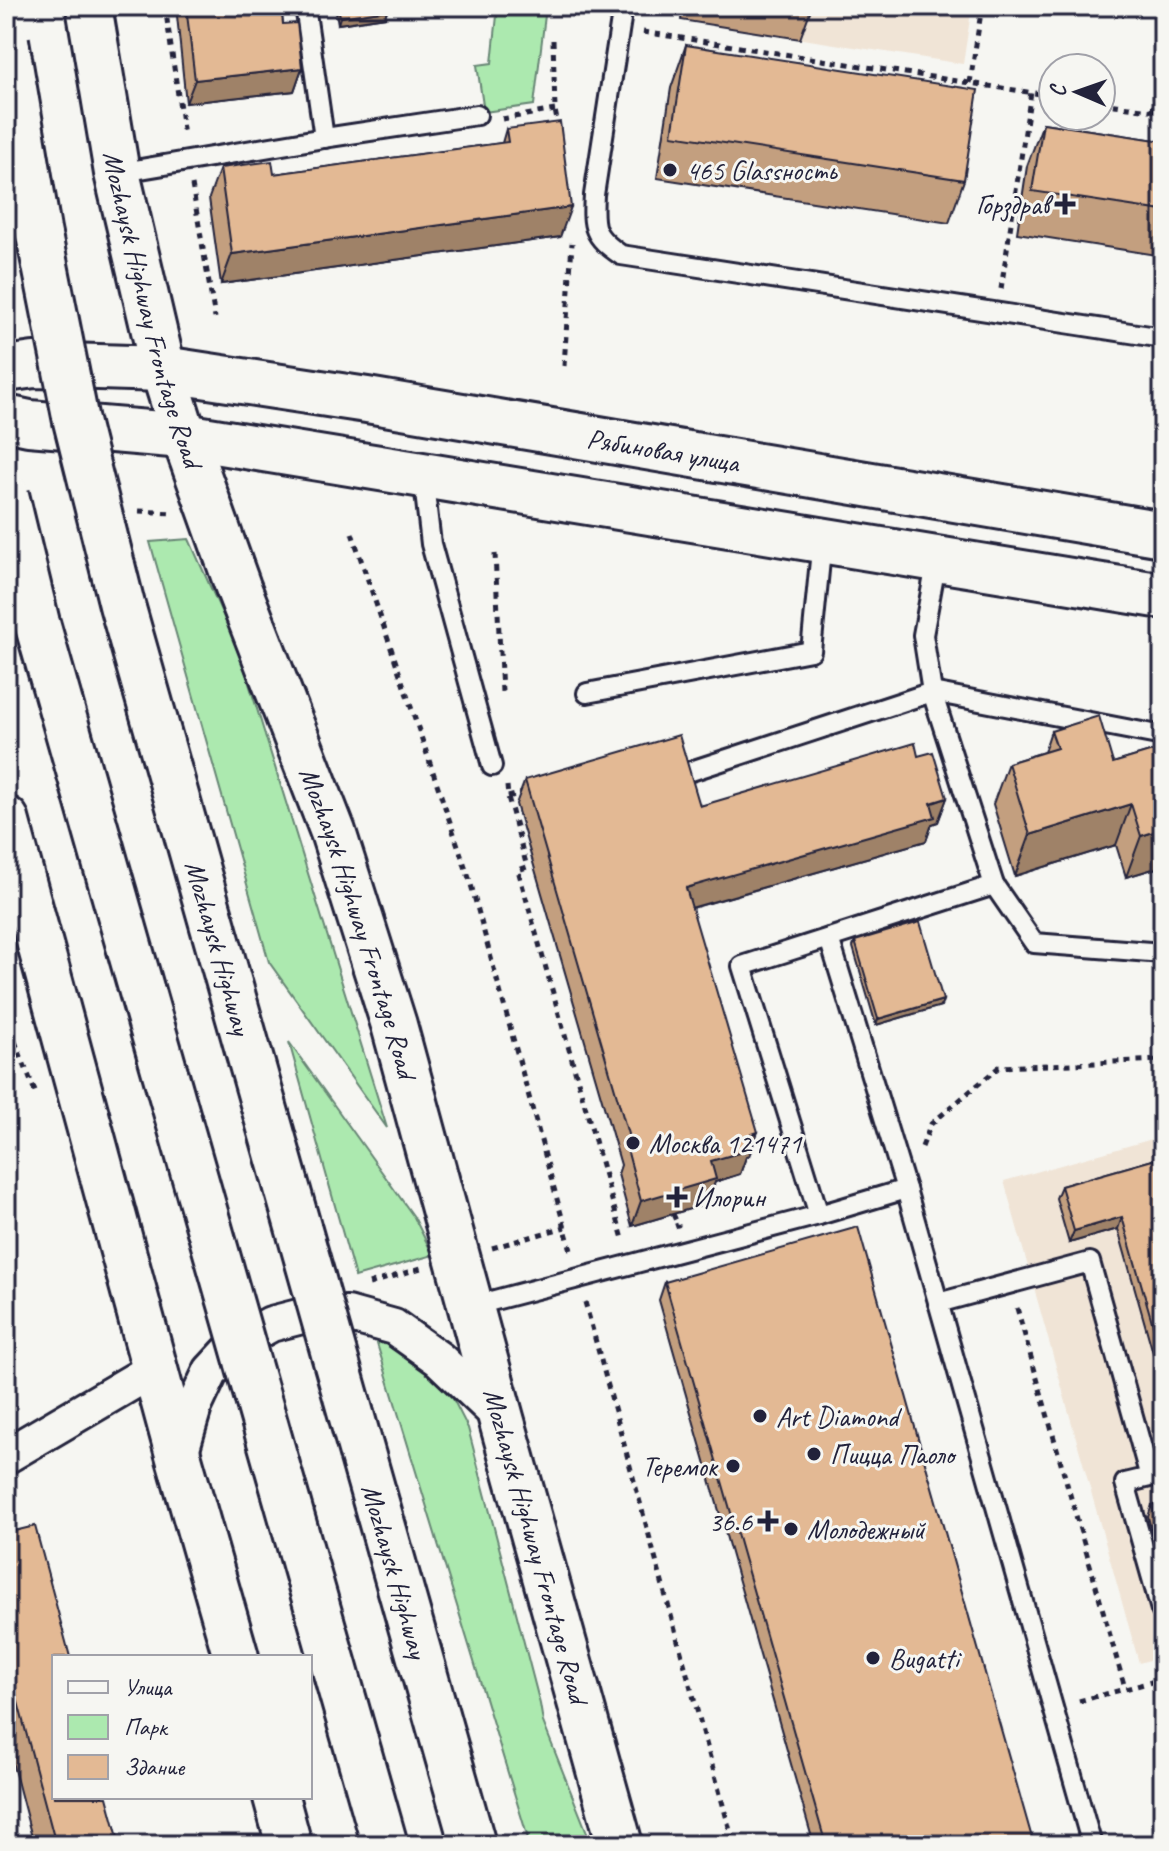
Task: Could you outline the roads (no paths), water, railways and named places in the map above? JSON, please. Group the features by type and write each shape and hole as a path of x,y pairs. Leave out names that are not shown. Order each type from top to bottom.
{"main road":[{"name":"Mozhaysk Highway Frontage Road","path":"89,6 117,173 163,369 238,587 333,832 394,1025 620,1845"},
{"name":"Mozhaysk Highway","path":"6,41 38,230 73,407 122,605 473,1845"},
{"name":"Рябиновая улица","path":"6,369 34,365 163,369 367,400 1163,534"},
{"path":"6,418 29,423 184,436 1163,596"},
{"path":"6,495 37,623 385,1845"},
{"path":"6,819 235,1655"},
{"path":"277,1799 289,1845"}],"street":[{"path":"179,1458 194,1407 211,1371 238,1342 271,1324 306,1315 347,1314 394,1327 439,1359 501,1418"},
{"path":"6,1456 156,1368"}],"lane":[{"path":"305,6 324,138"},
{"path":"623,6 592,221 603,243 621,255 1163,338"},
{"path":"117,173 477,115"},
{"path":"423,475 431,544 492,766"},
{"path":"587,693 811,651 822,540"},
{"path":"937,559 923,635 932,692 994,885 1034,943 1163,953"},
{"path":"691,771 932,692 1163,736"},
{"path":"819,1215 742,966 994,885"},
{"path":"829,938 906,1189 1092,1845"},
{"path":"472,1306 819,1215 906,1189"},
{"path":"938,1303 1090,1262 1150,1477 1125,1483 1163,1610"}],"place":[{"name":"465 Glassность","path":"670,170"},
{"name":"Горздрав","path":"1065,204"},
{"name":"Москва 121471","path":"633,1143"},
{"name":"Илорин","path":"677,1197"},
{"name":"Art Diamond","path":"760,1416"},
{"name":"Пицца Паоло","path":"814,1454"},
{"name":"Теремок","path":"733,1466"},
{"name":"36.6","path":"768,1521"},
{"name":"Молодежный","path":"791,1529"},
{"name":"Bugatti","path":"873,1658"}]}
